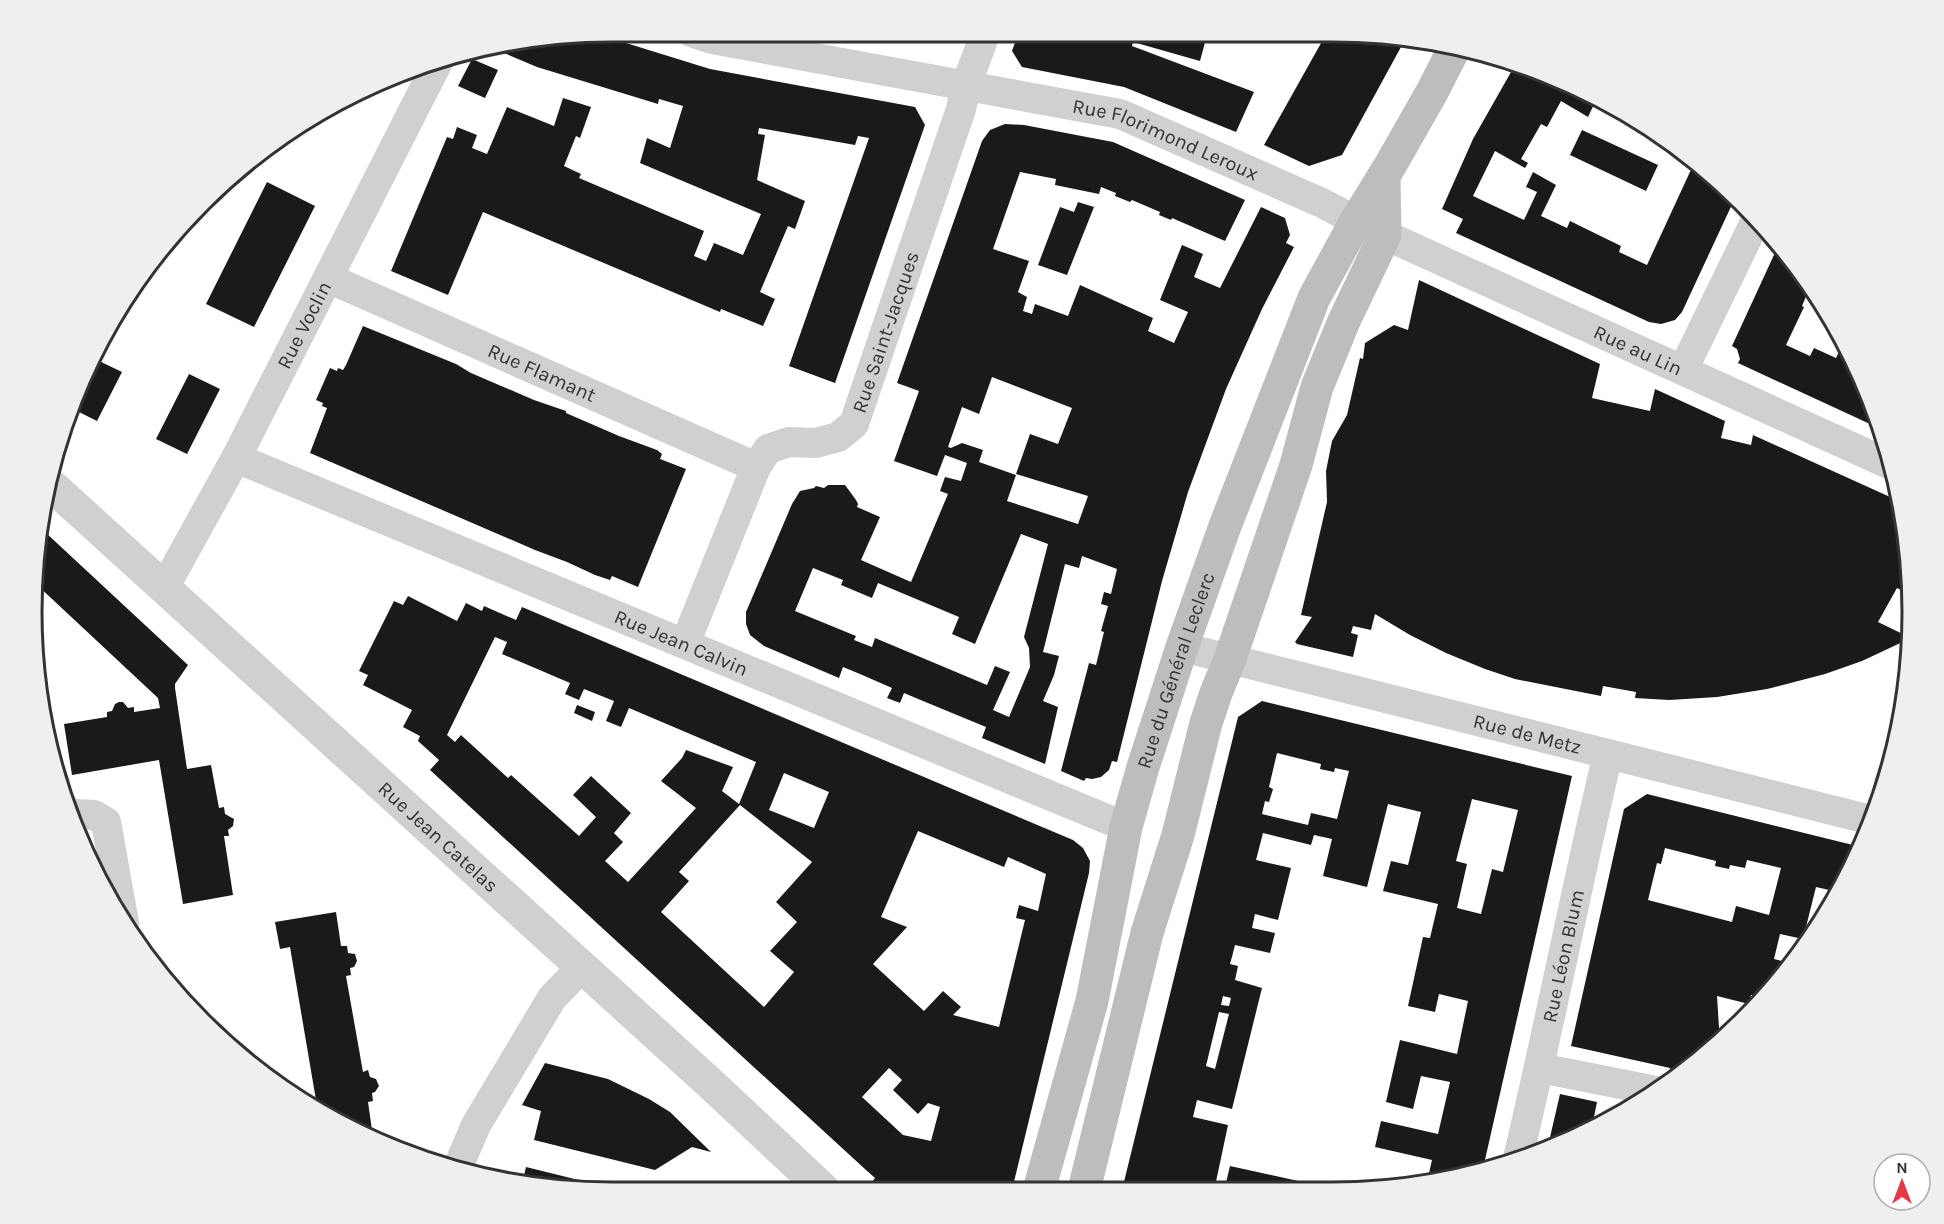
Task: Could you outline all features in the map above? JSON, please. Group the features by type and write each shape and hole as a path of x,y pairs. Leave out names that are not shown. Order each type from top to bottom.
{"main road":[{"name":"Rue du Général Leclerc","path":"1041,1182 1092,1000 1126,827 1182,647 1225,526 1314,298 1451,55"},
{"path":"1086,1182 1147,933 1178,835 1206,723 1296,465 1317,387 1344,321 1385,235 1384,176"},
{"path":"1356,221 1385,235"}],"street":[{"name":"Rue Florimond Leroux","path":"728,42 1120,114 1322,203 1356,221"},
{"name":"Rue Saint-Jacques","path":"685,644 756,467 768,449 789,442 816,443 838,438 854,424 982,42"},
{"name":"Rue Voclin","path":"164,588 236,458 434,71"},
{"path":"1683,370 1753,227"},
{"name":"Rue au Lin","path":"1385,235 1882,461"},
{"name":"Rue Flamant","path":"328,278 756,467"},
{"name":"Rue Jean Calvin","path":"236,458 1126,827"},
{"name":"Rue Jean Catelas","path":"56,489 816,1182"},
{"name":"Rue de Metz","path":"1182,647 1863,818"},
{"name":"Rue Léon Blum","path":"1520,1150 1608,754"},
{"path":"79,814 94,815 106,822 120,900"},
{"path":"460,1162 476,1125 552,998 582,967"},
{"path":"1540,1068 1646,1088"}],"building":[{"path":"623,42 710,69 915,107 925,125 835,383 789,366 869,138 858,136 855,145 759,128 758,134 765,135 757,180 805,201 795,229 788,226 760,292 775,299 763,326 721,309 720,312 483,212 448,295 391,271 447,137 453,139 457,127 477,135 472,148 487,154 507,107 554,126 563,98 591,107 580,138 576,136 564,166 581,174 579,178 704,231 694,256 706,261 714,243 743,255 761,214 640,163 647,138 670,148 683,106 659,99 658,104 537,67 503,53 575,43"},
{"path":"1015,42 1133,42 1132,46 1254,92 1236,132 1124,87 1022,67 1012,51"},
{"path":"1133,42 1205,42 1200,61"},
{"path":"1322,42 1401,46 1342,155 1309,166 1264,145"},
{"path":"472,59 498,70 485,98 458,86"},
{"path":"1512,71 1550,85 1593,106 1588,117 1561,101 1547,127 1541,124 1521,159 1528,163 1525,168 1495,151 1473,196 1524,220 1537,192 1526,187 1533,172 1556,185 1541,216 1567,228 1570,221 1621,246 1619,252 1647,265 1691,170 1708,183 1731,206 1682,312 1675,320 1661,324 1649,322 1456,233 1463,219 1442,209 1473,139"},
{"path":"1005,124 1024,125 1113,142 1245,200 1225,241 1172,218 1171,220 1159,215 1160,212 1132,200 1130,202 1115,196 1116,193 1101,187 1099,194 1055,185 1056,179 1020,172 993,249 1029,261 1018,292 1027,297 1023,311 1032,314 1035,304 1068,316 1080,285 1153,318 1148,331 1174,343 1188,312 1160,300 1182,245 1203,254 1194,277 1220,288 1261,207 1285,218 1290,235 1286,243 1294,247 1262,309 1226,389 1188,492 1162,581 1117,762 1112,761 1109,770 1101,777 1086,778 1084,781 1061,771 1089,663 1096,665 1104,632 1101,631 1108,606 1101,604 1104,592 1111,594 1117,569 1082,556 1079,568 1065,564 1043,652 1059,656 1043,701 1058,707 1045,764 982,738 986,727 904,693 900,703 887,698 892,688 860,674 843,667 839,678 764,646 750,635 746,624 746,612 792,504 800,491 816,486 824,488 828,485 845,485 856,500 857,507 880,517 861,560 911,582 948,494 940,491 945,477 961,481 967,463 945,455 937,476 894,461 919,391 897,383 982,141 990,130","holes":["992,377 1072,408 1058,444 1030,434 1016,474 1088,496 1078,524 1007,501 1016,475 979,462 983,450 962,443 948,447 962,407 979,414","1021,534 1048,544 1024,637 1029,648 1030,667 1009,717 993,710 1010,672 995,666 987,685 875,638 872,647 854,640 856,636 795,611 813,568 843,580 841,585 872,598 878,583 959,617 952,634 975,644"]},
{"path":"1582,130 1658,165 1646,191 1570,155"},
{"path":"267,182 315,206 254,327 206,304"},
{"path":"1078,202 1094,207 1067,275 1038,265 1060,207 1074,212"},
{"path":"1775,253 1806,296 1802,306 1804,307 1786,345 1810,356 1814,348 1836,358 1839,352 1870,424 1738,363 1740,359 1737,349 1732,346"},
{"path":"1419,280 1600,364 1592,398 1650,411 1655,389 1725,421 1721,438 1751,445 1753,435 1890,497 1897,538 1901,590 1897,588 1878,622 1901,633 1901,643 1862,661 1825,674 1767,689 1717,697 1669,700 1635,698 1636,692 1603,686 1601,696 1515,679 1446,653 1375,614 1371,630 1353,626 1351,633 1358,635 1353,657 1297,644 1295,642 1312,617 1301,615 1327,502 1326,471 1332,441 1347,415 1360,358 1363,359 1365,343 1394,325 1408,330"},
{"path":"363,326 456,364 471,373 534,400 566,411 566,413 619,436 657,450 662,454 660,459 686,469 638,587 612,576 610,580 595,575 310,453 327,408 316,400 330,368 337,371 338,368 343,370"},
{"path":"100,362 122,372 97,421 78,412"},
{"path":"189,374 220,389 187,454 156,439"},
{"path":"48,534 188,665 175,684 187,769 211,765 219,808 224,807 225,814 234,819 233,826 228,830 229,836 224,836 233,895 183,904 159,760 72,775 64,724 107,717 107,712 112,711 115,704 119,702 123,702 128,708 134,707 134,712 160,708 158,698 43,590"},
{"path":"408,596 457,621 466,603 482,611 484,606 516,620 522,607 1073,840 1083,848 1090,861 1089,873 1014,1182 873,1182 875,1178 430,770 439,760 418,741 420,736 403,727 412,710 363,685 368,675 359,671 394,601 403,605","holes":["495,637 507,642 502,654 570,683 565,694 579,700 584,689 614,701 606,721 621,727 629,708 756,762 739,804 722,791 733,767 686,750 682,758 661,781 696,808 628,882 605,861 623,842 614,833 631,813 591,776 573,795 596,817 579,836 511,775 508,778 461,735 455,742 447,735","784,773 829,792 814,828 769,810","740,805 812,862 776,902 797,922 770,951 794,972 764,1007 661,912 689,881 679,872","918,831 1004,867 1008,857 1046,874 1038,911 1019,905 1016,918 1025,920 999,1027 953,1015 961,1007 943,991 924,1011 873,964 907,927 881,917","889,1068 902,1080 893,1090 918,1114 928,1103 940,1107 931,1141 903,1135 862,1097"]},
{"path":"1262,701 1572,776 1485,1162 1429,1173 1432,1160 1375,1147 1381,1121 1438,1134 1450,1082 1421,1076 1413,1109 1386,1102 1400,1040 1457,1054 1468,1001 1439,994 1435,1012 1408,1006 1423,937 1430,938 1438,904 1383,891 1391,861 1408,865 1421,812 1388,804 1367,887 1323,876 1332,839 1314,835 1311,845 1263,833 1256,860 1291,868 1278,920 1255,914 1252,928 1275,933 1270,953 1235,945 1230,964 1238,966 1235,980 1262,988 1232,1109 1197,1100 1193,1117 1228,1125 1216,1182 1124,1182 1238,717","holes":["1277,753 1321,764 1320,769 1334,772 1335,768 1349,771 1337,819 1311,813 1308,825 1262,814 1265,801 1269,802 1273,789 1269,787","1472,799 1518,810 1503,872 1492,869 1481,914 1457,908 1467,864 1456,861","1223,996 1231,998 1229,1006 1221,1005","1219,1012 1229,1014 1215,1069 1206,1066"]},
{"path":"577,705 595,712 592,721 574,713"},
{"path":"1647,794 1852,845 1830,890 1816,887 1805,930 1799,938 1780,934 1774,959 1782,961 1761,988 1754,995 1751,995 1746,1003 1717,996 1719,1030 1670,1070 1670,1068 1571,1046 1624,809","holes":["1665,848 1716,861 1715,866 1729,869 1730,865 1745,868 1747,860 1781,868 1769,915 1736,906 1732,922 1648,900 1657,863 1661,864"]},
{"path":"336,912 341,946 347,946 348,953 355,954 357,961 354,967 350,968 351,975 346,976 363,1072 368,1070 370,1077 376,1079 379,1086 372,1093 373,1101 368,1102 372,1129 316,1099 290,947 280,949 275,922"},
{"path":"545,1063 608,1079 649,1099 670,1112 711,1152 692,1147 655,1170 534,1140 541,1111 522,1105"},
{"path":"1560,1094 1597,1102 1594,1118 1550,1139"},
{"path":"1230,1166 1303,1182 1226,1182"},
{"path":"526,1167 584,1181 538,1177 524,1175"}]}
